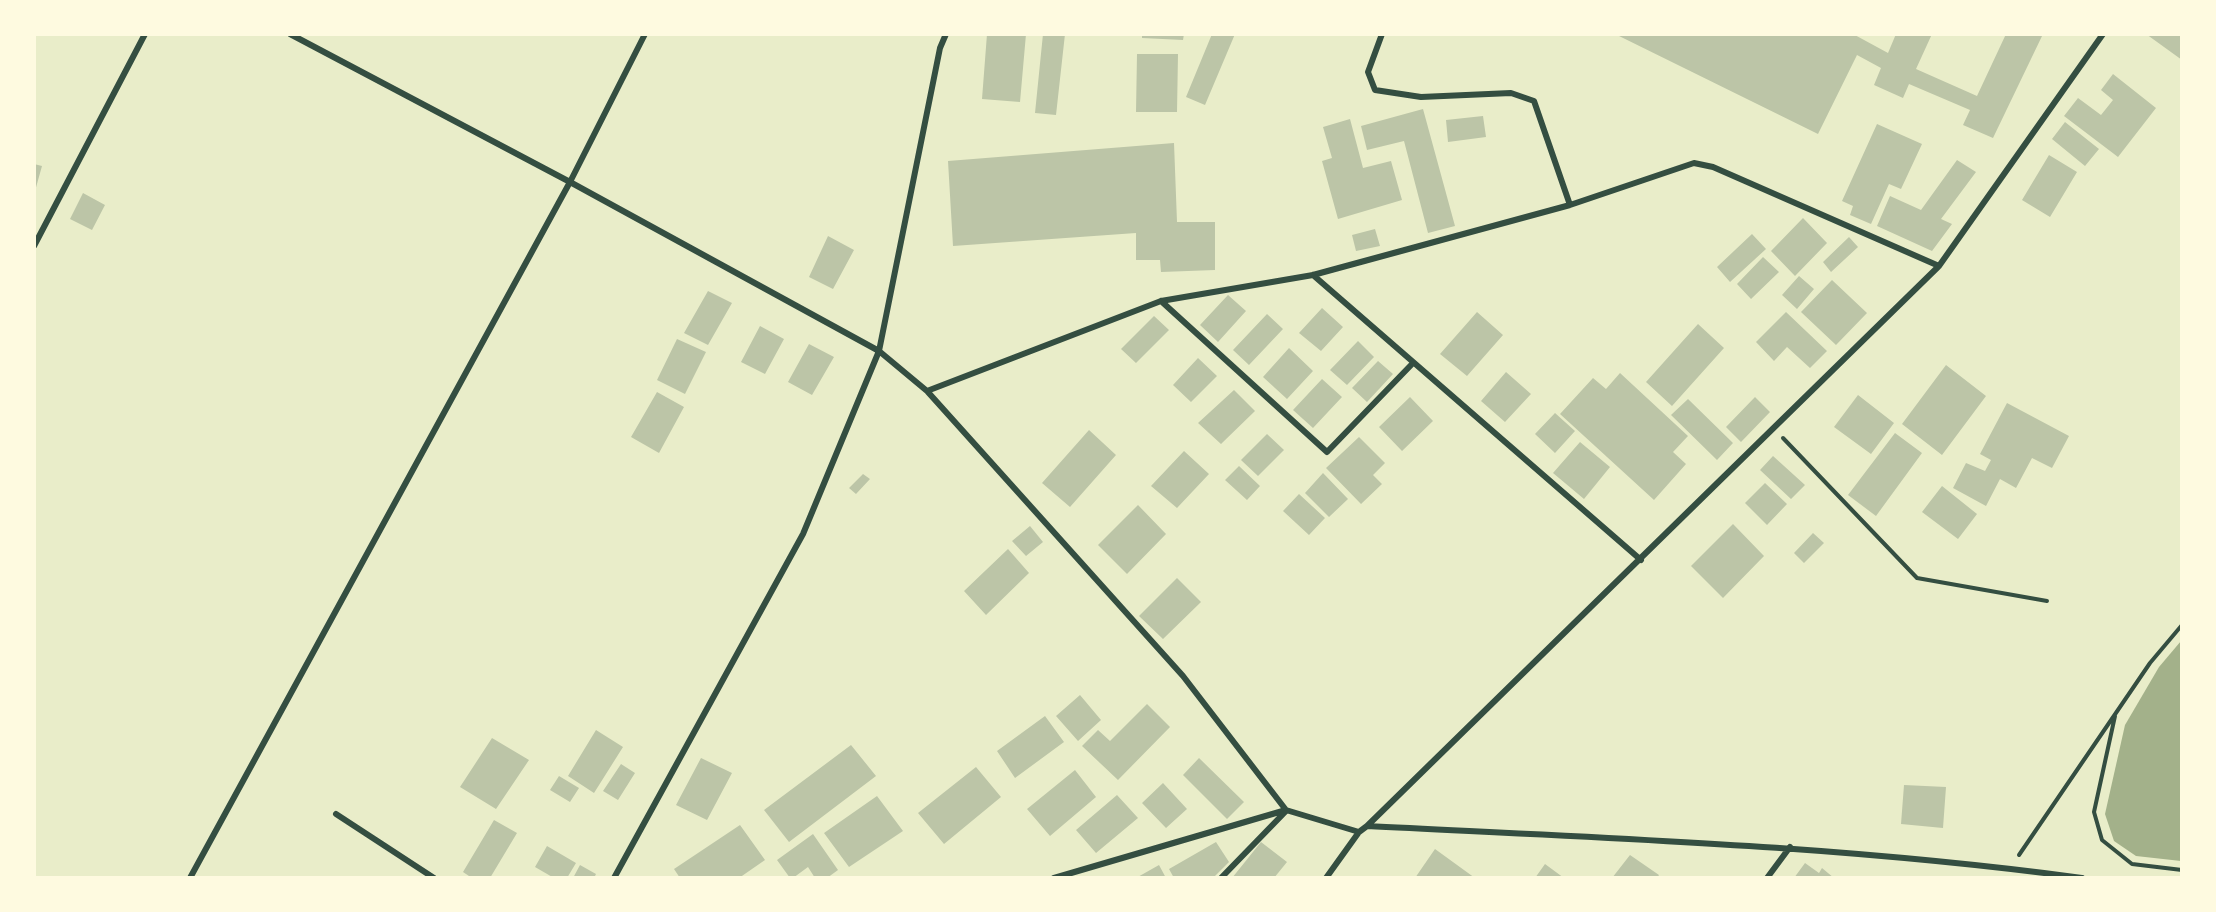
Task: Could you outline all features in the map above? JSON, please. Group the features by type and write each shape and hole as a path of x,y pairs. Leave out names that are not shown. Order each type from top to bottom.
{"street":[{"path":"34,246 145,34"},
{"path":"290,34 570,182 879,351 927,391 1183,676 1286,810"},
{"path":"190,878 570,182 645,34"},
{"path":"614,878 803,534 844,440 879,351 919,147 940,48 946,34"},
{"path":"1382,34 1368,72 1375,90 1421,98 1511,93 1534,101 1570,205"},
{"path":"1326,878 1359,832 1641,560 1940,266 2103,34"},
{"path":"927,391 1161,301 1313,275 1570,205 1694,163 1713,167 1940,266"},
{"path":"1313,275 1641,560"},
{"path":"1161,301 1327,452 1413,363"},
{"path":"1221,878 1286,810"},
{"path":"1054,878 1286,810 1359,832"},
{"path":"336,814 434,878"},
{"path":"1367,826 1790,847 2010,868 2082,878"},
{"path":"1767,878 1790,847"}],"path":[{"path":"1775,429 1917,578 2048,601"},
{"path":"2010,868 2150,663 2181,626"},
{"path":"2116,712 2094,812 2102,840 2133,864 2181,870"}],"shaded area":[{"path":"2181,641 2181,861 2136,856 2114,841 2105,814 2125,725 2159,667"}],"building":[{"path":"987,34 1026,34 1020,102 982,99"},
{"path":"1043,34 1065,34 1056,115 1035,113"},
{"path":"1142,34 1184,34 1183,40 1142,38"},
{"path":"1212,34 1235,34 1205,105 1186,97"},
{"path":"1615,34 1853,34 1888,53 1896,34 1932,34 1916,69 1977,96 2006,34 2043,34 1993,138 1963,125 1970,110 1909,84 1903,98 1874,85 1881,68 1857,55 1818,134"},
{"path":"2146,34 2182,34 2182,60"},
{"path":"1137,54 1178,54 1177,112 1136,112"},
{"path":"2113,74 2156,108 2118,157 2064,116 2078,98 2101,115 2113,100 2101,90"},
{"path":"1423,109 1455,226 1428,233 1404,141 1367,150 1361,126"},
{"path":"1483,116 1486,137 1448,142 1446,120"},
{"path":"1350,119 1363,168 1391,161 1402,200 1338,219 1322,161 1332,158 1323,127"},
{"path":"2065,122 2099,149 2085,166 2052,139"},
{"path":"1877,124 1922,144 1901,189 1889,184 1871,224 1850,215 1853,206 1842,201"},
{"path":"1174,143 1177,222 1215,222 1215,270 1161,272 1160,260 1136,260 1136,233 953,246 948,161"},
{"path":"2049,155 2077,172 2050,217 2022,200"},
{"path":"1957,160 1976,172 1941,219 1952,224 1932,251 1877,226 1890,196 1921,210"},
{"path":"34,164 42,166 35,191 34,191"},
{"path":"83,193 105,205 92,230 70,219"},
{"path":"1803,218 1827,243 1795,276 1771,251"},
{"path":"1375,229 1380,246 1356,251 1352,235"},
{"path":"1752,234 1766,249 1730,282 1717,267"},
{"path":"828,236 854,250 833,289 809,277"},
{"path":"1849,237 1858,247 1831,272 1823,262"},
{"path":"1763,257 1779,272 1751,299 1737,284"},
{"path":"1799,276 1814,289 1797,309 1782,295"},
{"path":"1832,280 1867,313 1836,345 1801,312"},
{"path":"708,291 732,303 708,345 684,333"},
{"path":"1228,295 1246,311 1218,342 1200,325"},
{"path":"1322,308 1343,327 1321,351 1299,333"},
{"path":"1477,312 1503,335 1467,376 1440,354"},
{"path":"1786,312 1827,351 1810,368 1787,347 1774,361 1756,342"},
{"path":"1267,314 1283,329 1249,365 1233,350"},
{"path":"1154,316 1169,330 1136,363 1121,349"},
{"path":"1698,324 1724,348 1672,406 1646,382"},
{"path":"760,326 784,339 765,374 741,362"},
{"path":"677,339 706,352 685,394 657,380"},
{"path":"1358,341 1374,357 1347,385 1330,370"},
{"path":"809,344 834,357 812,395 788,382"},
{"path":"1289,348 1313,371 1287,399 1263,377"},
{"path":"1198,358 1217,376 1191,402 1173,385"},
{"path":"1378,361 1393,374 1367,402 1352,388"},
{"path":"1946,365 1986,396 1942,455 1902,424"},
{"path":"1506,372 1531,394 1505,422 1481,401"},
{"path":"1620,373 1688,436 1673,452 1686,464 1654,500 1560,414 1593,378 1606,389"},
{"path":"1322,379 1342,397 1313,428 1293,410"},
{"path":"1234,390 1255,411 1221,444 1198,423"},
{"path":"657,392 684,407 659,453 631,437"},
{"path":"1858,395 1894,423 1871,454 1834,427"},
{"path":"1410,397 1433,421 1402,451 1379,427"},
{"path":"1755,397 1770,412 1741,442 1726,427"},
{"path":"1688,399 1733,443 1717,460 1671,415"},
{"path":"2007,403 2069,436 2052,468 2032,458 2016,488 2000,479 1986,506 1953,488 1966,463 1985,471 1991,460 1980,454"},
{"path":"1555,413 1575,431 1555,453 1535,434"},
{"path":"1089,430 1116,455 1070,507 1042,483"},
{"path":"1895,433 1922,453 1876,516 1848,495"},
{"path":"1267,434 1284,450 1258,476 1241,460"},
{"path":"1359,437 1385,463 1373,475 1382,484 1361,504 1326,468"},
{"path":"1580,442 1610,467 1584,499 1553,473"},
{"path":"1184,451 1209,474 1177,508 1151,486"},
{"path":"1773,456 1805,485 1791,499 1760,470"},
{"path":"1239,466 1260,486 1247,500 1225,480"},
{"path":"1323,473 1348,499 1329,517 1305,493"},
{"path":"863,474 870,479 856,494 849,488"},
{"path":"1765,483 1787,504 1767,525 1745,503"},
{"path":"1942,486 1977,514 1958,539 1922,512"},
{"path":"1299,494 1325,518 1309,535 1283,511"},
{"path":"1138,505 1166,534 1127,574 1098,545"},
{"path":"1733,524 1764,556 1723,598 1691,566"},
{"path":"1030,526 1043,542 1026,556 1012,541"},
{"path":"1813,533 1824,543 1804,563 1794,553"},
{"path":"1008,549 1029,573 986,615 964,591"},
{"path":"1177,578 1201,602 1163,639 1139,616"},
{"path":"1080,695 1101,720 1078,741 1056,716"},
{"path":"1147,704 1170,727 1118,780 1082,746 1098,730 1110,741"},
{"path":"1045,716 1064,742 1015,778 997,751"},
{"path":"596,730 623,747 594,793 568,776"},
{"path":"492,738 529,760 496,809 460,787"},
{"path":"851,745 876,776 789,842 764,810"},
{"path":"701,758 732,773 707,820 676,805"},
{"path":"1199,758 1244,802 1227,819 1183,775"},
{"path":"621,764 635,773 618,800 603,791"},
{"path":"976,767 1001,797 944,844 918,813"},
{"path":"1075,770 1096,797 1050,836 1027,809"},
{"path":"559,776 579,788 570,802 550,790"},
{"path":"1163,783 1187,809 1166,828 1142,803"},
{"path":"1904,785 1946,787 1943,828 1901,824"},
{"path":"1117,795 1138,818 1096,853 1076,830"},
{"path":"877,796 903,831 849,867 824,833"},
{"path":"494,820 517,833 490,878 472,878 463,872"},
{"path":"740,825 765,860 739,878 680,878 674,869"},
{"path":"813,834 838,870 827,878 815,878 808,867 790,878 777,860"},
{"path":"1216,842 1229,862 1213,878 1174,878 1169,869"},
{"path":"1261,842 1287,862 1274,878 1232,878"},
{"path":"547,846 576,863 567,878 554,878 535,867"},
{"path":"1435,849 1475,878 1415,878"},
{"path":"1630,855 1659,875 1657,878 1612,878"},
{"path":"1805,863 1819,873 1822,868 1834,878 1794,878"},
{"path":"1545,864 1564,878 1535,878"},
{"path":"580,865 596,874 594,878 573,878"},
{"path":"1159,865 1166,878 1136,878"}]}
